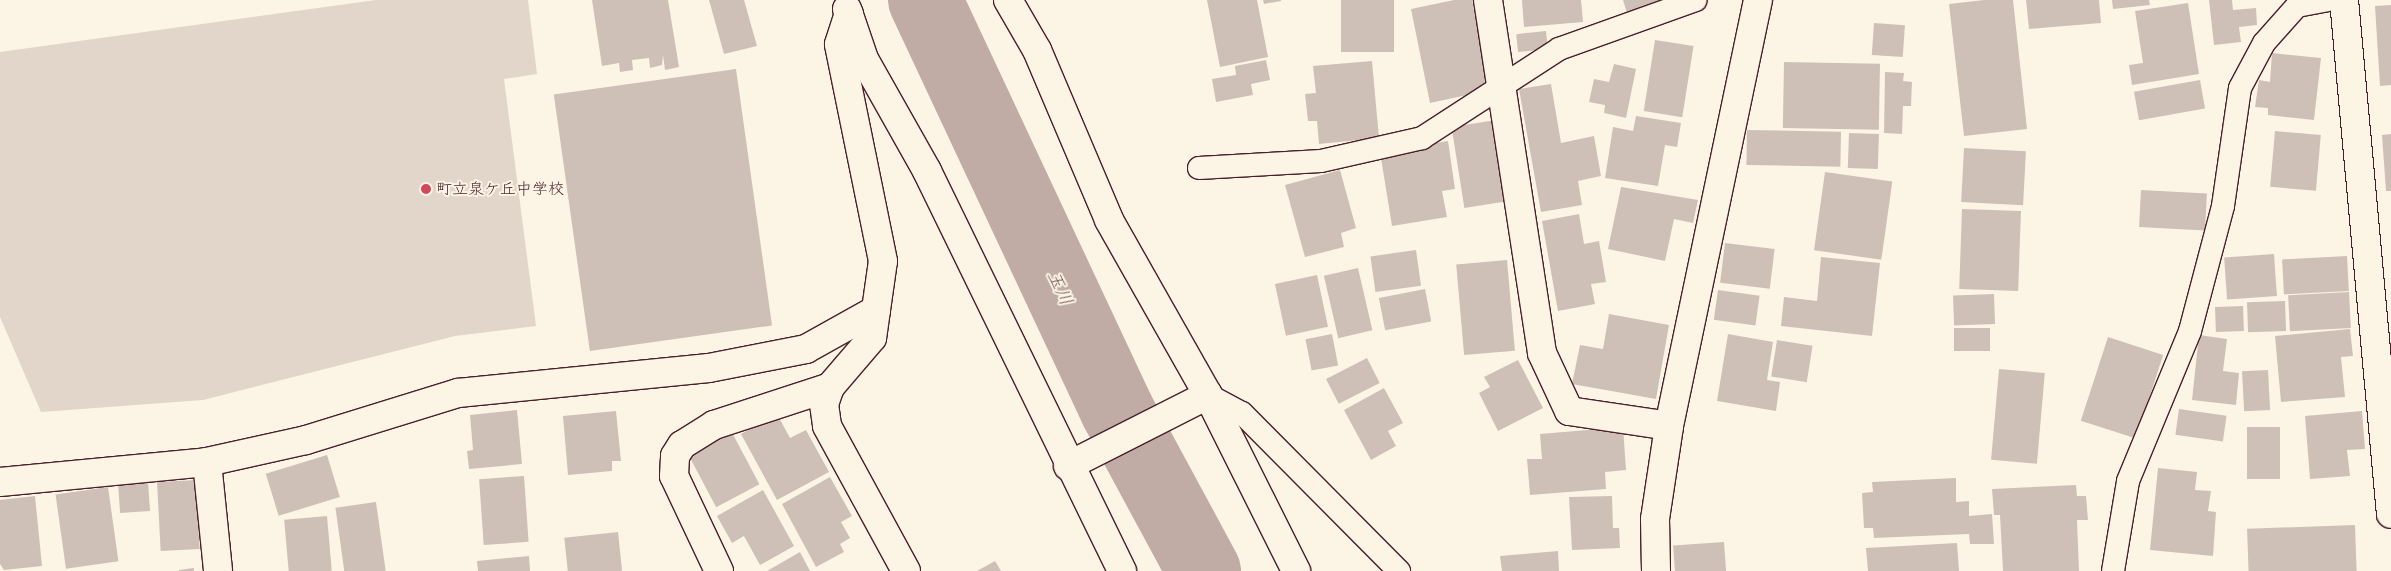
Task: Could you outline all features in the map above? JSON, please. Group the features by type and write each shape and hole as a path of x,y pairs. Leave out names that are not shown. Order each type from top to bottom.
{"street":[{"path":"1008,0 1037,50 1109,220 1208,395 1296,571"},
{"path":"1488,0 1504,87 1542,353 1569,411 1669,426"},
{"path":"1656,571 1655,519 1669,426 1758,0"},
{"path":"2344,0 2391,514"},
{"path":"847,7 839,44 883,261 872,338 830,387 824,404 827,426 906,571"},
{"path":"847,7 864,59 927,171 1068,466 1122,571"},
{"path":"0,482 207,462 306,440 458,393 709,368 806,349 876,310"},
{"path":"719,571 674,476 674,456 682,445 714,425 830,387"},
{"path":"1068,466 1208,395"},
{"path":"207,462 218,571"}],"lane":[{"path":"1199,168 1321,161 1422,138 1504,87 1559,49 1696,0"},
{"path":"2113,571 2128,480 2190,331 2223,206 2240,88 2264,43 2297,6 2327,0"},
{"path":"1208,395 1242,413 1399,571"}],"shaded area":[{"path":"376,0 528,0 537,74 504,79 536,326 455,336 203,400 41,412 0,317 0,52"}],"building":[{"path":"592,0 668,0 679,67 665,70 663,55 662,65 650,68 649,58 632,60 633,70 620,72 619,63 602,66"},
{"path":"709,0 744,0 757,46 724,54"},
{"path":"1207,0 1257,0 1268,57 1220,67"},
{"path":"1263,0 1281,0 1281,1 1264,4"},
{"path":"1341,0 1394,0 1394,52 1341,52"},
{"path":"1454,0 1472,0 1490,90 1430,103 1411,9"},
{"path":"1522,0 1581,0 1583,22 1524,27"},
{"path":"1623,0 1663,0 1627,13"},
{"path":"1984,0 2013,0 2027,129 1964,136 1949,4"},
{"path":"2026,0 2099,0 2101,23 2029,29"},
{"path":"2112,0 2149,0 2150,5 2113,9"},
{"path":"2209,0 2232,0 2233,10 2256,8 2257,25 2239,27 2241,42 2214,45"},
{"path":"2188,3 2199,74 2132,85 2129,65 2143,63 2135,11"},
{"path":"2391,5 2391,85 2380,86 2375,6"},
{"path":"1874,23 1905,25 1903,57 1872,55"},
{"path":"1546,31 1548,49 1518,52 1516,34"},
{"path":"1655,40 1694,46 1682,117 1644,111"},
{"path":"2272,53 2321,58 2314,120 2268,115 2268,108 2255,107 2259,80 2270,82"},
{"path":"1266,60 1270,80 1251,84 1253,95 1216,102 1212,79 1236,75 1235,66"},
{"path":"1372,61 1379,138 1319,144 1317,121 1308,121 1305,94 1316,93 1313,66"},
{"path":"1784,62 1880,64 1879,130 1783,128"},
{"path":"1614,64 1636,69 1626,118 1604,113 1605,105 1589,102 1594,79 1609,82"},
{"path":"736,69 772,325 590,351 554,95"},
{"path":"1885,72 1904,73 1903,81 1912,82 1911,106 1903,106 1902,134 1884,133"},
{"path":"2200,80 2205,109 2139,120 2134,92"},
{"path":"1551,84 1561,143 1594,136 1601,176 1578,181 1582,205 1541,212 1519,89"},
{"path":"1636,116 1681,123 1677,147 1665,145 1658,186 1605,178 1613,127 1633,131"},
{"path":"1496,120 1509,201 1464,208 1452,127"},
{"path":"1747,130 1841,132 1840,167 1746,165"},
{"path":"2275,131 2321,135 2316,191 2270,187"},
{"path":"1849,133 1879,134 1878,169 1848,168"},
{"path":"2391,134 2391,191 2386,191 2382,135"},
{"path":"1448,141 1455,189 1442,191 1447,217 1392,226 1380,152"},
{"path":"1964,148 2026,151 2023,205 1961,202"},
{"path":"1340,170 1356,228 1341,233 1344,247 1305,257 1285,185"},
{"path":"1825,172 1892,181 1881,260 1814,250"},
{"path":"1621,187 1698,200 1693,223 1674,219 1665,261 1608,249"},
{"path":"2141,190 2207,193 2205,230 2139,227"},
{"path":"1962,209 2021,211 2018,291 1959,289"},
{"path":"1579,214 1584,244 1599,241 1606,282 1591,284 1595,304 1558,311 1542,221"},
{"path":"1725,243 1775,249 1770,289 1720,283"},
{"path":"1416,250 1421,286 1375,292 1370,256"},
{"path":"2274,254 2277,296 2227,299 2224,257"},
{"path":"2347,256 2349,291 2284,294 2282,259"},
{"path":"1821,257 1880,263 1872,336 1781,326 1784,297 1817,301"},
{"path":"1507,260 1515,351 1464,355 1456,264"},
{"path":"1358,268 1372,330 1338,338 1324,276"},
{"path":"1317,275 1328,327 1286,336 1275,284"},
{"path":"1425,289 1431,321 1385,330 1379,298"},
{"path":"1718,290 1760,296 1755,326 1714,320"},
{"path":"2349,292 2351,328 2290,331 2288,295"},
{"path":"1994,294 1995,324 1954,325 1953,295"},
{"path":"2285,301 2286,331 2248,332 2247,302"},
{"path":"2243,306 2244,331 2216,332 2215,307"},
{"path":"1609,314 1669,325 1656,399 1572,384 1580,345 1603,349"},
{"path":"1954,328 1990,328 1990,351 1954,351"},
{"path":"2350,329 2353,356 2341,357 2345,397 2281,402 2275,336"},
{"path":"1332,334 1338,365 1312,371 1305,339"},
{"path":"1728,334 1773,342 1767,380 1780,382 1776,411 1717,401"},
{"path":"2199,335 2227,339 2223,371 2239,373 2236,405 2192,400"},
{"path":"2108,337 2163,355 2136,439 2081,421"},
{"path":"1777,340 1813,346 1807,382 1771,377"},
{"path":"1367,358 1380,383 1339,404 1326,379"},
{"path":"1518,360 1543,408 1498,431 1479,393 1490,387 1484,377"},
{"path":"1999,369 2045,373 2037,464 1991,460"},
{"path":"2268,370 2270,410 2244,411 2242,371"},
{"path":"1384,388 1403,423 1388,431 1396,446 1371,460 1344,410"},
{"path":"2179,409 2227,416 2223,441 2175,435"},
{"path":"517,410 522,464 469,469 467,451 473,450 470,415"},
{"path":"616,411 621,461 612,461 612,471 568,475 563,416"},
{"path":"2362,411 2365,449 2347,450 2350,476 2310,479 2305,416"},
{"path":"777,414 790,438 806,430 829,472 777,500 741,434"},
{"path":"728,425 759,484 716,507 685,448"},
{"path":"1623,427 1626,470 1605,472 1606,489 1530,495 1527,459 1542,459 1540,434"},
{"path":"2247,427 2280,427 2280,479 2247,479"},
{"path":"327,455 340,497 279,516 266,474"},
{"path":"2158,468 2197,472 2195,490 2211,491 2208,511 2216,512 2213,556 2150,550"},
{"path":"524,476 529,542 484,545 479,479"},
{"path":"830,477 852,516 841,522 850,538 840,544 844,552 816,567 782,504"},
{"path":"1956,478 1956,502 1969,501 1969,516 1992,514 1994,544 1970,544 1969,534 1874,538 1873,528 1864,528 1862,493 1873,492 1872,482"},
{"path":"196,480 200,549 161,551 157,482"},
{"path":"148,482 150,511 120,513 118,484"},
{"path":"2076,485 2077,496 2086,496 2088,520 2077,520 2079,571 2003,571 2000,515 1994,515 1992,489"},
{"path":"108,487 118,561 66,569 56,494"},
{"path":"763,490 794,546 760,565 744,536 732,543 717,516"},
{"path":"35,496 42,566 4,570 0,564 0,500"},
{"path":"1612,496 1613,528 1619,528 1620,548 1572,550 1569,497"},
{"path":"376,502 386,571 344,571 335,508"},
{"path":"327,516 332,571 289,571 284,520"},
{"path":"2355,525 2357,571 2249,571 2247,529"},
{"path":"618,532 622,571 568,571 564,538"},
{"path":"1724,542 1726,571 1675,571 1673,546"},
{"path":"1957,543 1959,571 1868,571 1866,548"},
{"path":"1558,551 1559,571 1502,571 1500,556"},
{"path":"800,552 810,571 767,571"},
{"path":"529,556 530,571 478,571 477,561"},
{"path":"995,561 1001,571 977,571"},
{"path":"194,568 194,571 179,571 179,570"}],"waterway":[{"name":"玉川","path":"925,0 1117,410 1204,571"}],"place":[{"name":"町立泉ケ丘中学校","path":"426,189"}]}
